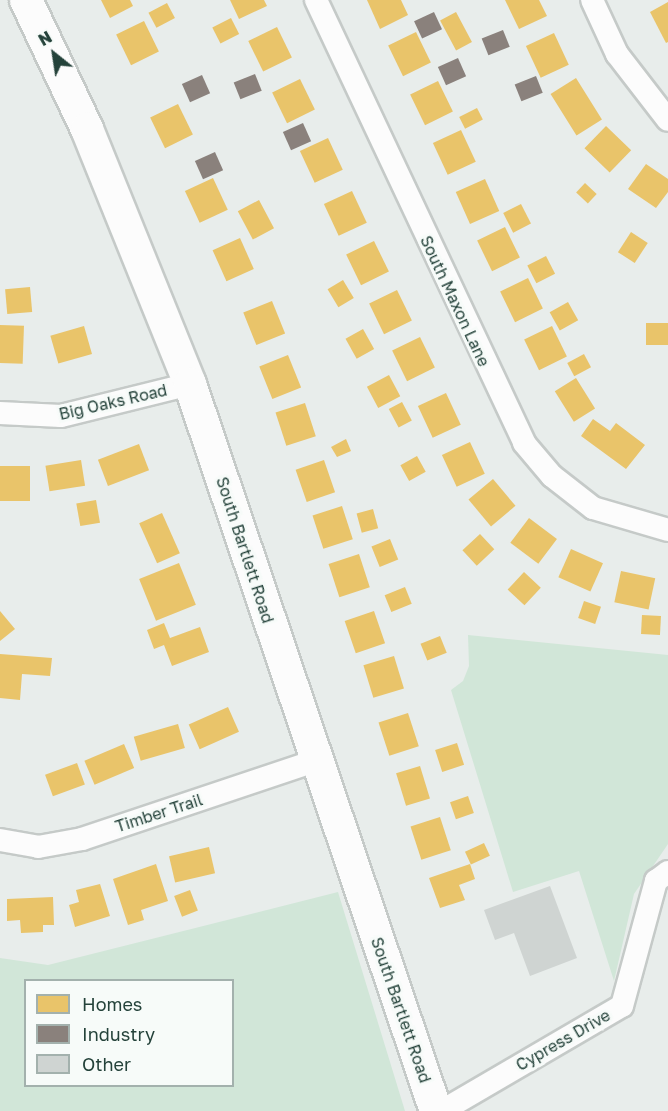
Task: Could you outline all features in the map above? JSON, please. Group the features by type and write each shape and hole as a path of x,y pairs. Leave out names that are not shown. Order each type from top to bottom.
{"main road":[{"name":"South Bartlett Road","path":"26,0 87,129 190,384 315,761 436,1111"}],"street":[{"name":"South Maxon Lane","path":"316,0 524,444 552,476 593,508 668,530"},
{"path":"592,0 617,54 668,120"},
{"name":"Big Oaks Road","path":"0,413 61,416 190,384"},
{"name":"Timber Trail","path":"0,840 38,847 82,838 315,761"},
{"name":"Cypress Drive","path":"442,1111 622,1006 656,881 668,872"}],"green space":[{"path":"468,635 668,655 668,844 634,894 614,981 579,871 513,892 451,690 463,681 469,666"},
{"path":"338,892 405,1111 0,1111 0,958 48,965"}],"building: Homes":[{"path":"101,0 130,0 133,6 110,18"},
{"path":"230,0 264,0 267,6 239,19"},
{"path":"367,0 401,0 408,15 380,29"},
{"path":"505,0 539,0 547,16 519,29"},
{"path":"668,2 668,42 666,43 650,12"},
{"path":"167,3 175,18 156,28 148,13"},
{"path":"456,12 472,42 456,50 440,20"},
{"path":"231,18 239,34 220,44 212,28"},
{"path":"144,21 159,52 131,65 116,35"},
{"path":"277,27 292,58 263,72 248,41"},
{"path":"416,32 431,63 403,76 388,46"},
{"path":"554,33 569,65 541,78 526,46"},
{"path":"576,78 602,120 577,135 551,94"},
{"path":"300,79 315,110 287,123 272,93"},
{"path":"438,81 453,112 425,125 410,95"},
{"path":"178,104 193,135 165,148 150,118"},
{"path":"477,108 483,120 465,129 459,117"},
{"path":"606,126 631,150 610,173 584,148"},
{"path":"461,130 476,162 448,175 433,143"},
{"path":"328,138 343,170 315,183 300,151"},
{"path":"646,164 668,179 668,192 656,208 628,189"},
{"path":"213,178 228,210 200,223 185,191"},
{"path":"485,179 499,211 470,224 456,192"},
{"path":"585,183 597,194 588,203 576,193"},
{"path":"352,191 367,223 339,236 324,204"},
{"path":"259,200 274,228 253,240 238,211"},
{"path":"521,204 531,224 513,233 503,213"},
{"path":"505,227 520,258 492,271 477,241"},
{"path":"631,232 648,243 635,263 618,252"},
{"path":"240,238 254,269 226,281 213,250"},
{"path":"374,241 389,272 361,285 346,255"},
{"path":"546,256 555,274 536,283 527,266"},
{"path":"528,278 543,309 515,322 500,292"},
{"path":"343,280 354,298 338,307 328,289"},
{"path":"30,287 32,312 7,314 5,289"},
{"path":"397,290 412,321 384,334 369,304"},
{"path":"272,301 285,333 256,345 243,313"},
{"path":"568,302 578,320 560,331 550,312"},
{"path":"646,323 668,323 668,345 646,345"},
{"path":"0,325 24,326 23,364 0,363"},
{"path":"84,326 92,354 58,364 50,336"},
{"path":"552,326 567,357 539,370 524,340"},
{"path":"363,329 374,349 357,359 346,339"},
{"path":"420,337 435,368 407,381 392,351"},
{"path":"584,354 591,367 574,376 567,363"},
{"path":"288,355 301,387 272,399 259,367"},
{"path":"389,375 400,396 378,408 367,387"},
{"path":"576,378 595,409 574,422 555,391"},
{"path":"446,393 461,425 433,438 418,406"},
{"path":"402,402 412,421 399,428 389,409"},
{"path":"305,403 316,436 286,446 276,413"},
{"path":"593,419 610,431 616,423 645,445 626,469 581,436"},
{"path":"346,439 351,451 337,457 331,447"},
{"path":"470,442 485,474 457,487 442,455"},
{"path":"139,444 149,470 108,486 98,460"},
{"path":"417,456 426,472 409,481 400,465"},
{"path":"81,460 85,486 50,491 45,466"},
{"path":"324,460 335,492 307,502 296,470"},
{"path":"0,466 30,466 30,501 0,501"},
{"path":"493,479 515,506 491,526 468,500"},
{"path":"96,500 100,523 80,526 76,503"},
{"path":"342,506 353,539 323,549 313,516"},
{"path":"373,509 378,528 362,533 357,513"},
{"path":"162,513 180,553 157,563 139,523"},
{"path":"529,518 557,539 538,564 510,543"},
{"path":"480,534 494,549 477,566 462,550"},
{"path":"390,539 398,559 380,567 371,546"},
{"path":"571,549 603,563 590,592 558,577"},
{"path":"359,554 370,587 339,597 329,564"},
{"path":"179,563 196,605 156,621 139,579"},
{"path":"621,571 655,578 649,610 614,602"},
{"path":"524,572 541,588 524,605 508,590"},
{"path":"405,587 412,604 391,612 385,595"},
{"path":"584,601 601,607 595,624 578,618"},
{"path":"0,611 15,629 0,641"},
{"path":"374,611 385,643 356,653 345,621"},
{"path":"642,615 661,616 660,635 641,634"},
{"path":"164,623 170,638 200,627 209,652 172,666 164,645 154,649 147,630"},
{"path":"440,636 447,653 427,661 421,644"},
{"path":"0,654 52,658 50,676 22,674 20,700 0,698"},
{"path":"394,656 404,689 373,698 363,665"},
{"path":"228,707 239,732 200,749 189,724"},
{"path":"408,713 419,746 389,756 379,723"},
{"path":"178,724 185,748 141,761 134,737"},
{"path":"457,743 464,765 442,772 435,750"},
{"path":"124,744 134,768 95,785 84,761"},
{"path":"77,763 85,785 53,796 45,775"},
{"path":"420,766 430,799 406,806 396,773"},
{"path":"468,796 474,813 456,819 450,802"},
{"path":"440,817 451,850 421,860 411,827"},
{"path":"484,843 490,856 471,865 465,852"},
{"path":"209,847 215,873 175,883 169,856"},
{"path":"156,864 168,901 141,910 144,920 128,925 113,879"},
{"path":"470,864 475,879 459,885 465,900 440,908 429,878"},
{"path":"100,884 110,916 75,927 69,905 79,902 76,890"},
{"path":"190,890 198,911 182,917 174,896"},
{"path":"53,897 54,925 43,925 43,932 21,933 20,920 7,921 7,899"}],"building: Industry":[{"path":"434,12 442,29 422,39 414,21"},
{"path":"503,30 510,47 488,55 482,39"},
{"path":"458,58 466,76 446,85 438,67"},
{"path":"255,74 262,91 240,99 234,83"},
{"path":"202,75 210,93 190,102 182,84"},
{"path":"536,76 543,93 521,101 515,85"},
{"path":"303,123 311,141 291,150 283,132"},
{"path":"215,152 223,170 203,179 195,161"}],"building: Other":[{"path":"550,886 577,958 530,976 514,933 495,940 484,910"}]}
